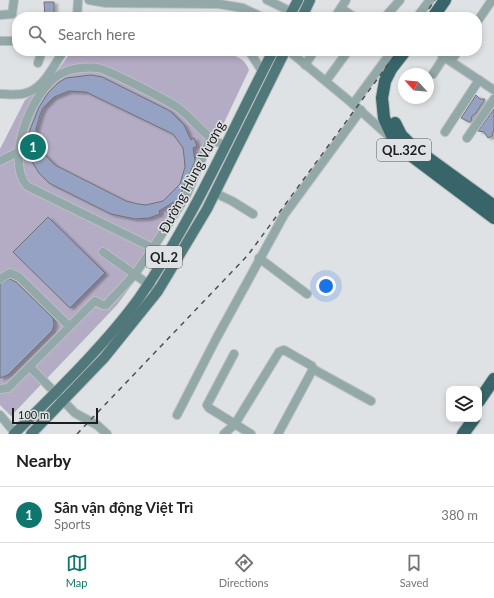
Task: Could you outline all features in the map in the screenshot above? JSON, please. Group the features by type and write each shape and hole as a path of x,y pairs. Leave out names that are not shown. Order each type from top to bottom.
{"highway":[{"path":"437,12 445,0"},
{"name":"QL.32C","path":"401,56 391,69 385,81 382,98 384,118 388,128 398,139 408,154 494,218"},
{"name":"QL.32C","path":"409,56 397,72 389,98 391,115 398,139 413,147 494,206"},
{"path":"482,397 494,380"},
{"path":"482,408 494,391"},
{"path":"455,434 467,424"}],"main road":[{"path":"292,12 298,0"},
{"path":"304,12 310,0"},
{"name":"Đường Hùng Vương","path":"14,434 98,347 138,299 196,203 270,56"},
{"name":"Đường Hùng Vương","path":"31,434 104,358 147,307 158,291 215,192 283,56"}],"street":[{"path":"12,12 14,0"},
{"path":"77,12 78,0"},
{"path":"89,0 106,3 219,2 243,8 251,12"},
{"path":"267,0 288,12"},
{"path":"338,12 346,0"},
{"path":"389,12 400,0"},
{"path":"421,12 430,0"},
{"path":"482,15 492,0"},
{"path":"341,8 347,12"},
{"path":"0,15 12,14"},
{"path":"0,41 12,41"},
{"path":"38,63 40,56"},
{"path":"0,94 22,94 35,89 45,80 60,56"},
{"path":"252,56 262,71"},
{"path":"295,56 398,139"},
{"path":"305,65 311,56"},
{"path":"326,81 344,56"},
{"path":"353,104 388,56"},
{"path":"434,72 445,56 494,90"},
{"path":"153,248 27,186 20,172 21,131 37,99 52,82 66,71 83,68 99,68 169,102 180,109 210,139 225,146"},
{"path":"445,132 479,80"},
{"path":"467,138 494,99"},
{"path":"361,110 388,128"},
{"path":"177,415 259,258 284,215 361,110"},
{"path":"0,389 8,388 95,301 102,305 106,304 135,274 187,194 210,139"},
{"path":"0,161 20,151"},
{"path":"215,192 253,214"},
{"path":"103,252 158,291"},
{"path":"259,258 307,294"},
{"path":"0,279 10,274 19,277 69,326"},
{"path":"224,434 235,424 279,352 284,350 312,366 313,369 371,401"},
{"path":"234,354 207,405 209,408 251,434"},
{"path":"30,367 75,413 97,425 107,434"},
{"path":"278,434 313,369"},
{"path":"0,415 14,434"}],"shaded area":[{"path":"68,56 234,56 243,61 249,70 186,203 144,268 117,305 11,416 0,405 0,149 25,100 47,84"}],"building":[{"path":"44,2 54,2 54,12 45,12"},
{"path":"91,75 102,77 170,111 184,125 191,140 194,138 197,146 193,148 195,161 182,191 177,200 159,211 160,214 149,218 135,219 111,214 49,183 39,173 29,157 26,150 39,145 42,152 55,165 126,201 138,204 146,205 163,201 180,184 185,167 183,148 173,134 86,92 69,91 54,97 43,108 40,115 36,129 37,139 26,140 39,107 48,93 58,83 66,78"},
{"path":"476,95 480,99 485,99 469,122 461,118"},
{"path":"494,109 494,129 492,136 488,138 484,132 478,131"},
{"path":"48,217 105,273 70,308 13,252"},
{"path":"10,279 16,282 53,318 54,325 52,331 8,375 0,378 0,284"}],"railway":[{"path":"427,12 435,0"},
{"path":"77,434 248,255 394,56"}],"place":[{"name":"Sân vận động Việt Trì","path":"33,147"}]}
